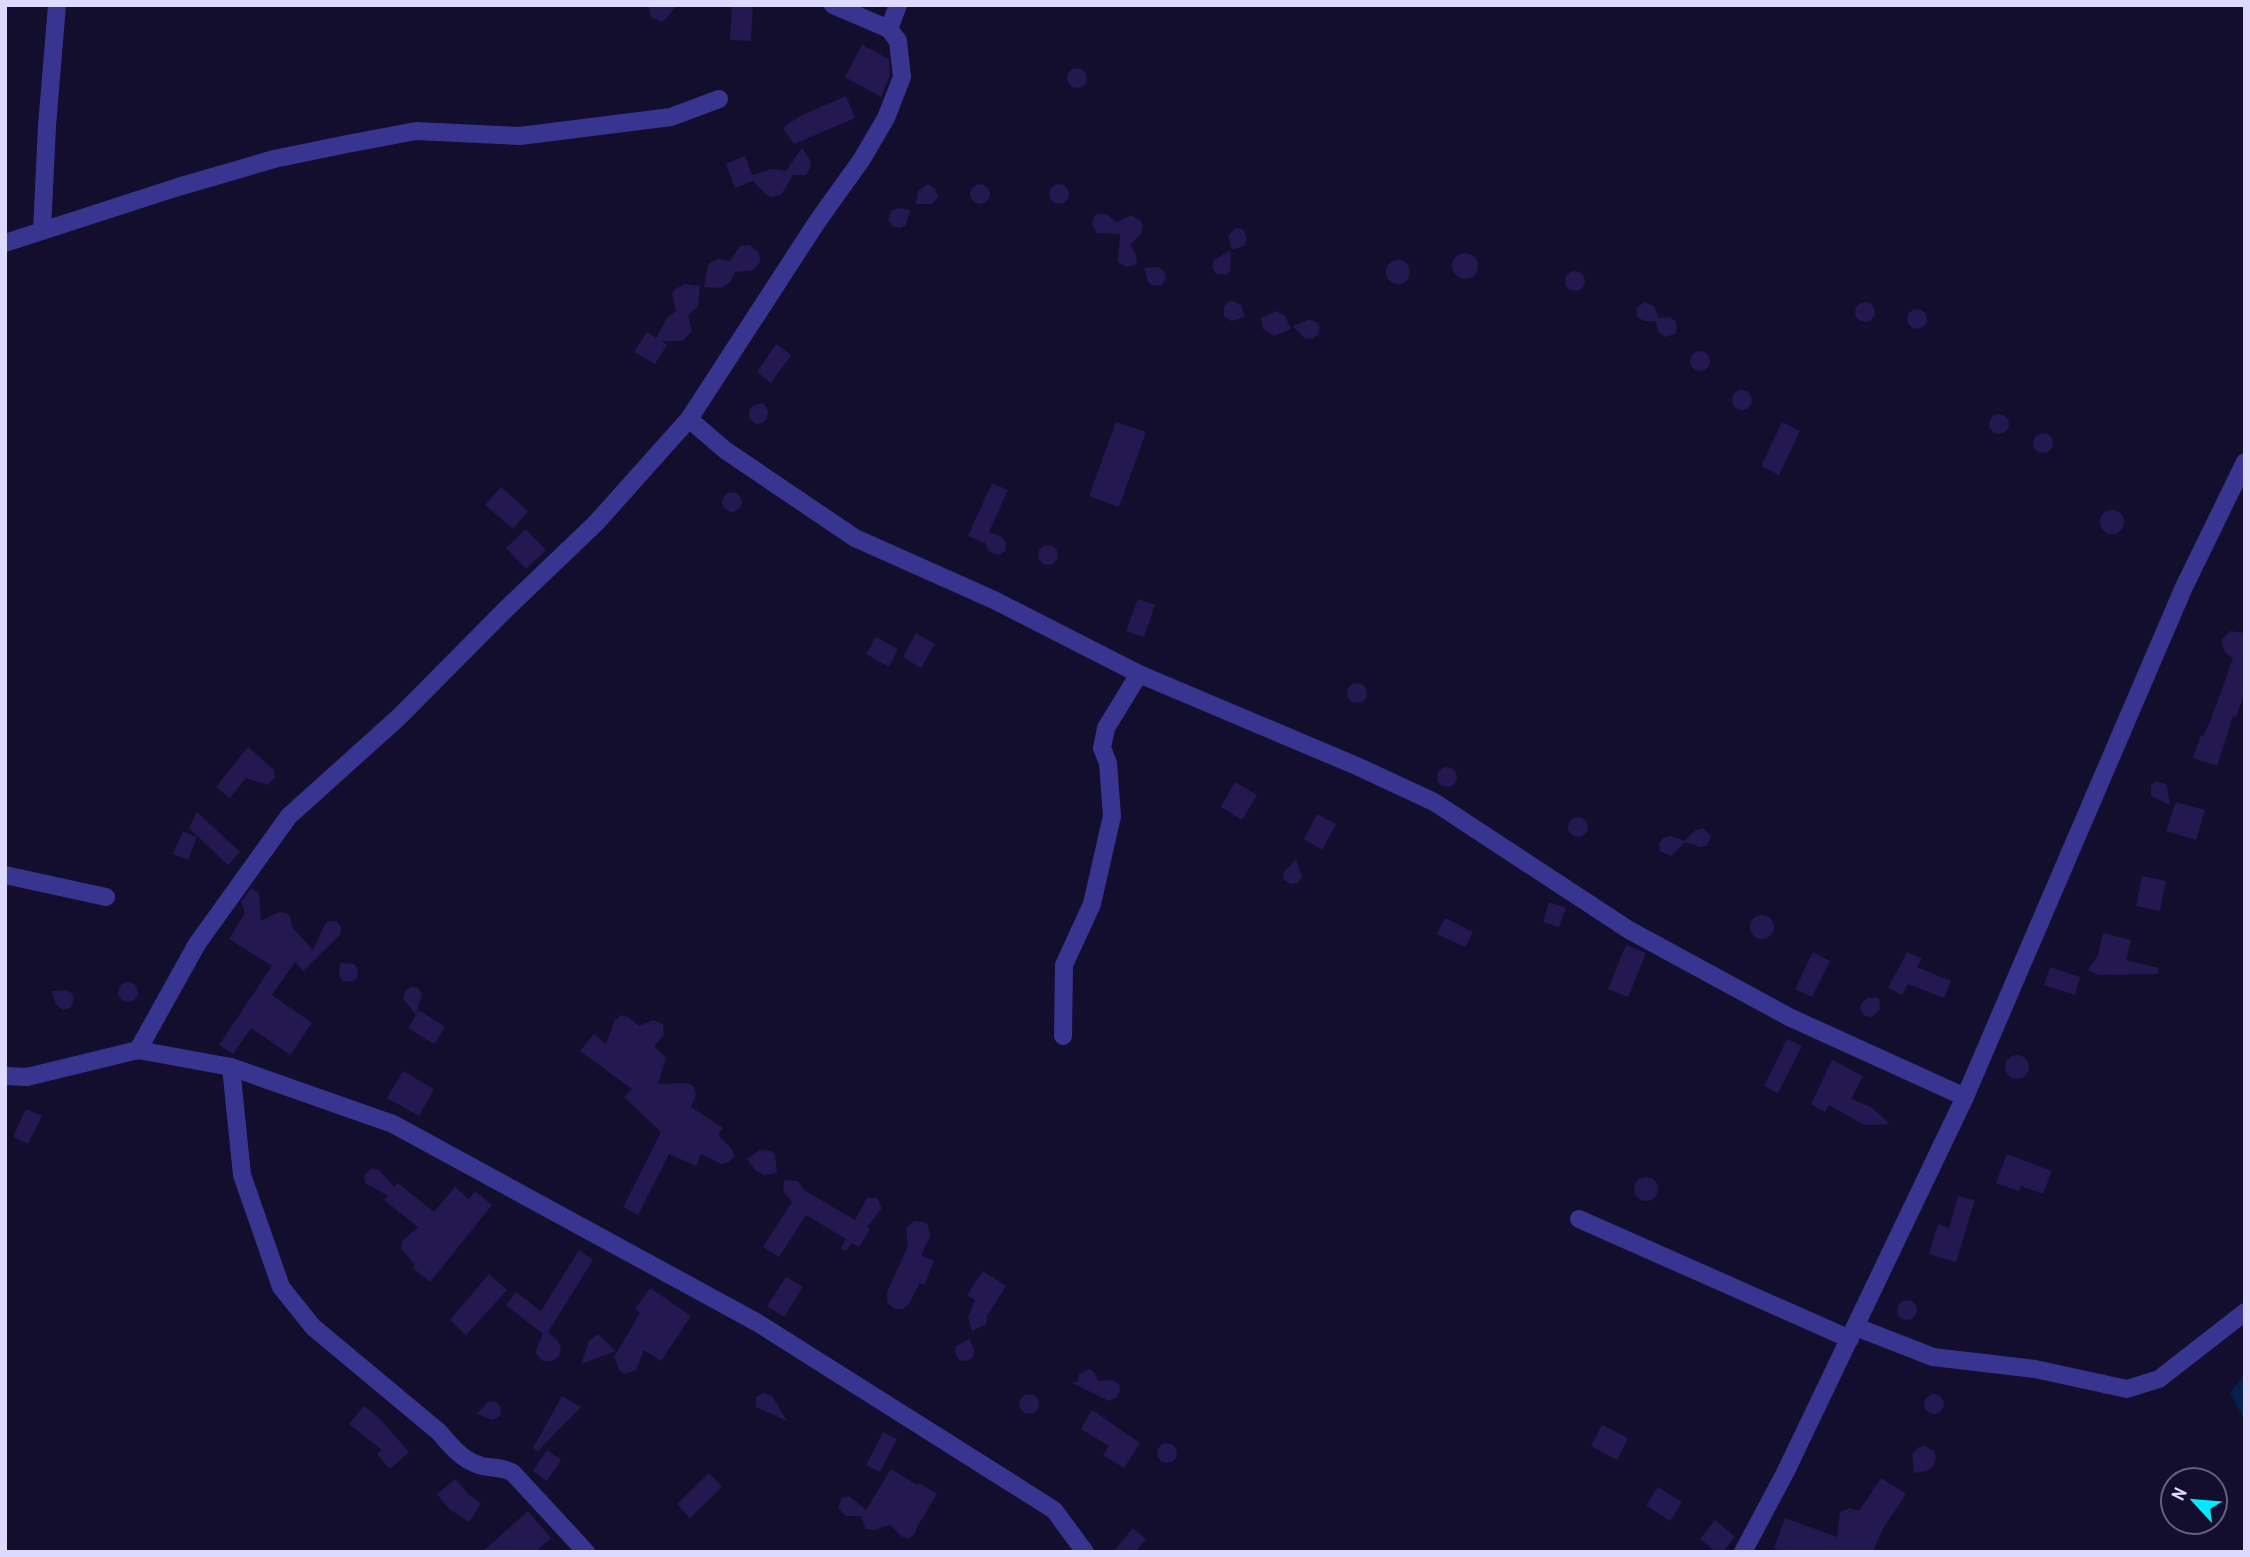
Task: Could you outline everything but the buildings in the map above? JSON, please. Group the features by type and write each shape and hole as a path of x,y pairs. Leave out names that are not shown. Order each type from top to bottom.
{"street":[{"path":"42,231 57,5"},
{"path":"138,1050 197,944 289,816 400,717 504,611 596,523 689,419 817,222 862,159 886,118 902,77 898,41 889,29 833,5"},
{"path":"889,29 898,5"},
{"path":"5,243 190,183 274,159 346,144 416,131 520,136 671,117 719,99"},
{"path":"689,419 725,450 855,538 994,600 1139,674 1359,766 1434,802 1629,930 1789,1017 1965,1097"},
{"path":"1743,1552 1785,1473 1965,1097 2184,587 2245,462"},
{"path":"1063,1035 1064,965 1092,904 1112,816 1108,763 1102,748 1106,728 1139,674"},
{"path":"5,875 106,897"},
{"path":"5,1076 27,1077 138,1050 231,1067 393,1124 758,1323 1054,1510 1085,1552"},
{"path":"231,1067 242,1175 281,1287 313,1326 439,1432 457,1452 480,1466 505,1468 513,1473 586,1552"},
{"path":"1579,1219 1853,1333 1933,1357 2035,1368 2127,1389 2159,1379 2245,1312"}],"water":[{"path":"2245,1374 2245,1421 2230,1393"}]}
